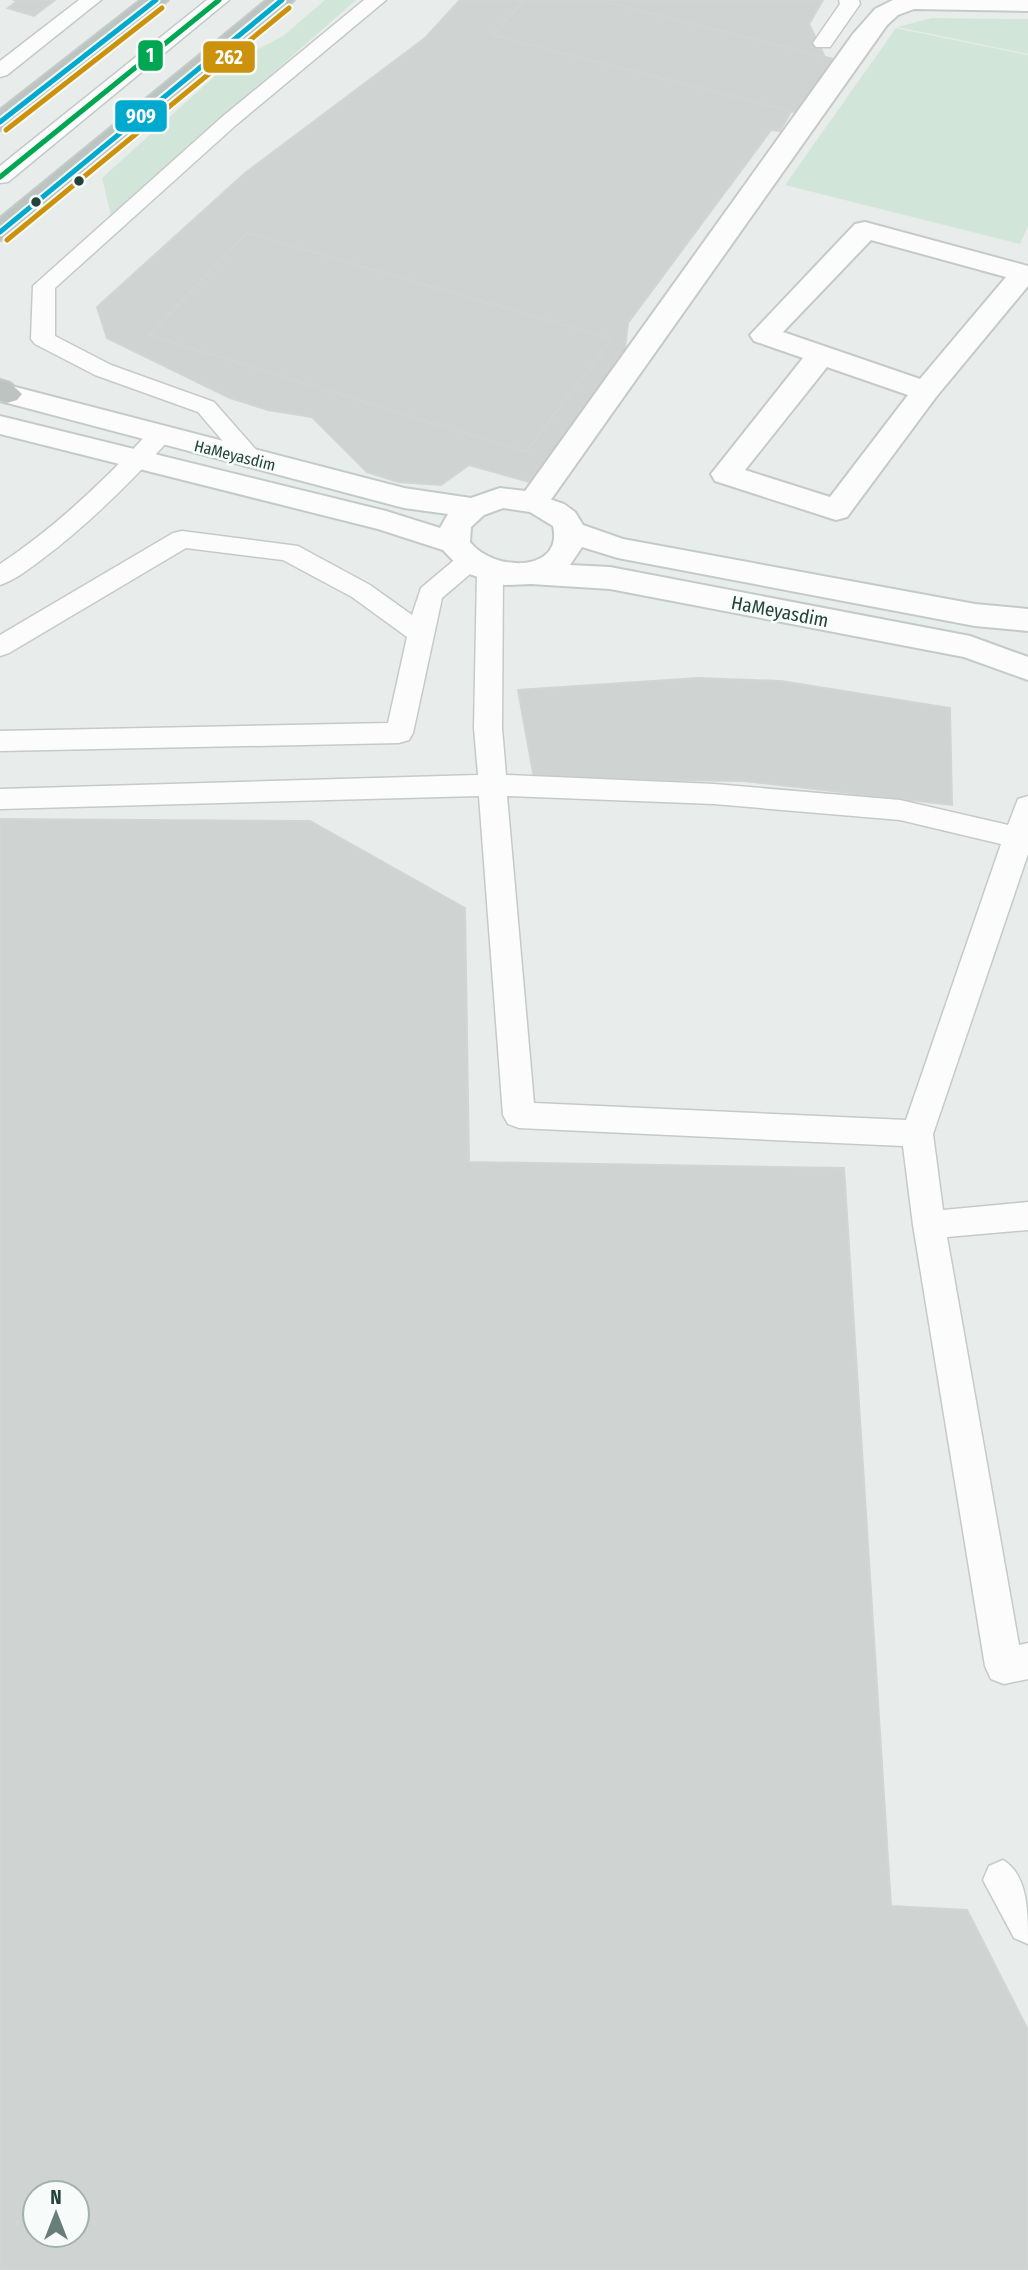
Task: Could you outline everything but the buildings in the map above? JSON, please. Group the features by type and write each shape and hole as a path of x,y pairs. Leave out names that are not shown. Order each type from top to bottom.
{"highway":[{"path":"0,122 156,0"},
{"path":"0,232 282,0"}],"street":[{"path":"850,2 862,39"},
{"path":"534,501 862,39 882,16 897,5 939,2 1028,4"},
{"path":"822,354 726,474 791,509 836,510 926,391 1026,274 865,230 764,335 822,354 926,391"},
{"name":"HaMeyasdim","path":"2,391 159,436 404,498 473,508"},
{"name":"HaMeyasdim","path":"0,425 386,521 471,559"},
{"path":"500,498 534,501 557,513 569,531 568,544 561,556 548,566 530,573 510,575 471,559 456,524 473,508 500,498"},
{"name":"HaMeyasdim","path":"569,531 618,548 975,615 1028,620"},
{"name":"HaMeyasdim","path":"530,573 610,578 970,647 1027,670"},
{"path":"1027,670 1022,654 1028,635"}],"lane":[{"path":"0,71 91,0"},
{"path":"0,177 219,0"},
{"path":"253,460 206,407 103,370 43,339 44,286 229,121 376,0"},
{"path":"823,43 850,2"},
{"path":"0,576 44,548 139,459 159,436"},
{"path":"0,647 182,539 289,552 361,591 421,634"},
{"path":"0,741 399,733 430,594 471,559"},
{"path":"471,559 488,729 519,1115 917,1134"},
{"path":"0,799 492,785 714,794 900,810 1022,840"},
{"path":"1028,806 1022,840 917,1134 929,1225 1004,1666 1028,1661"},
{"path":"929,1225 1028,1216"},
{"path":"1003,1880 1028,1924"}],"green space":[{"path":"325,0 356,0 111,215 102,178 227,65 283,36"},
{"path":"932,18 1028,19 1028,54 897,27"},
{"path":"896,28 1028,55 1028,226 1020,244 785,185"}],"transit line":[{"name":"909","path":"0,122 156,0"},
{"name":"1","path":"0,177 219,0"},
{"name":"909","path":"0,232 282,0"},
{"name":"262","path":"6,130 162,8"},
{"name":"262","path":"7,240 289,8"}]}
